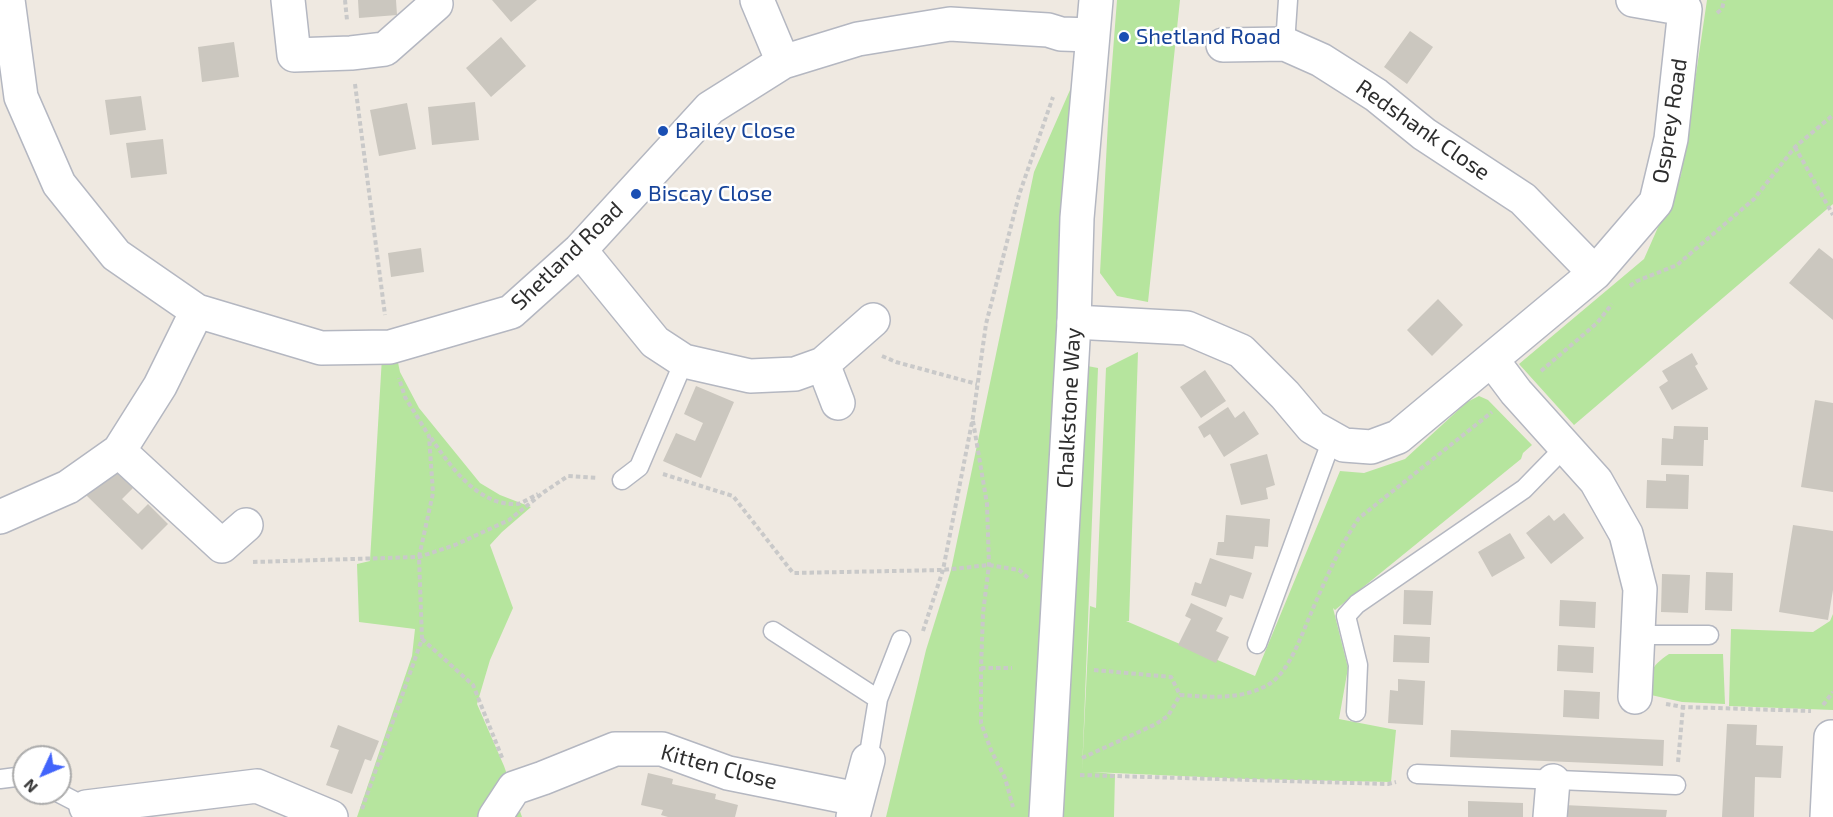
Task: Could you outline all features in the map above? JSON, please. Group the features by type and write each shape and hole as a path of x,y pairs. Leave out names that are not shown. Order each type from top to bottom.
{"street":[{"name":"Shetland Road","path":"8,0 21,98 58,184 116,255 197,311 321,348 390,347 511,312 580,250 710,108 783,62 858,39 950,24 1092,35"},
{"path":"288,0 294,55 385,49 436,4"},
{"path":"757,0 783,62"},
{"name":"Chalkstone Way","path":"1046,817 1074,322 1077,218 1096,0"},
{"name":"Osprey Road","path":"1074,322 1187,327 1241,351 1312,427 1332,439 1344,445 1371,447 1398,437 1595,273 1656,201 1671,140 1685,9 1633,0"},
{"name":"Redshank Close","path":"1223,45 1285,44 1321,60 1376,94 1424,134 1523,199 1595,273"},
{"path":"580,250 655,342 684,360 750,376 795,374 824,364 873,320"},
{"path":"0,517 68,486 119,451 160,386 197,311"},
{"path":"1492,360 1516,392 1596,482 1626,534 1640,589 1635,697"},
{"path":"824,364 838,403"},
{"path":"119,451 222,546 246,525"},
{"path":"1825,724 1827,817"},
{"name":"Kitten Close","path":"514,788 615,749 662,749 728,773 855,808"},
{"path":"855,808 868,760"},
{"path":"1550,817 1553,781"},
{"path":"77,806 257,786 331,817"},
{"path":"495,817 514,788"}],"lane":[{"path":"1285,44 1288,0"},
{"path":"622,480 639,467 684,360"},
{"path":"1257,645 1332,439"},
{"path":"1356,711 1358,665 1346,616 1356,604 1524,489 1564,447"},
{"path":"773,631 878,699"},
{"path":"1638,635 1709,635"},
{"path":"868,760 878,699 901,640"},
{"path":"1417,774 1676,784"}],"path":[{"path":"943,570 972,417 986,324 1019,195 1056,87"},
{"path":"1621,292 1637,281 1677,265 1754,200 1795,147 1833,115"},
{"path":"1795,147 1833,215"},
{"path":"1180,695 1214,698 1246,694 1268,685 1287,665 1302,638 1310,615 1349,533 1359,519 1597,324 1615,300"},
{"path":"847,343 896,362 977,384"},
{"path":"972,417 987,504 989,565 983,614 981,723 1005,778 1014,813"},
{"path":"429,436 447,462 491,500 518,504 544,492"},
{"path":"639,467 733,496 793,573 943,570 989,565 1019,570 1039,585 1060,585"},
{"path":"222,546 243,562 418,557 455,545 509,520 568,476 622,480"},
{"path":"359,817 422,639 473,685 514,788"},
{"path":"981,668 1012,668"},
{"path":"1094,670 1171,677 1180,695"},
{"path":"1074,762 1156,724 1168,716 1180,695"},
{"path":"1635,697 1683,707 1825,724"},
{"path":"1073,775 1111,774 1388,784 1417,774"}],"green space":[{"path":"1117,0 1180,0 1148,302 1117,296 1100,273"},
{"path":"1707,0 1833,0 1833,204 1574,425 1519,364 1644,259 1681,175"},
{"path":"1077,74 1066,362 1098,368 1082,772 1090,606 1096,608 1106,368 1138,352 1129,621 1126,621 1255,676 1340,471 1364,473 1405,459 1467,402 1479,396 1488,400 1532,445 1523,453 1521,459 1335,610 1333,608 1348,668 1339,719 1396,730 1391,782 1246,779 1092,772 1115,774 1114,817 886,817 926,650 951,570 1034,172"},
{"path":"396,353 400,372 419,408 480,483 500,495 531,507 490,545 513,608 490,660 477,704 504,766 522,817 357,817 412,656 415,629 359,622 357,564 370,561 382,357"},
{"path":"1833,614 1833,710 1729,706 1731,629 1813,632 1830,621"},
{"path":"1669,654 1723,654 1725,704 1682,702 1651,695 1652,671"}],"building":[{"path":"358,0 396,0 397,15 359,18"},
{"path":"492,0 537,0 511,22"},
{"path":"1410,31 1433,47 1407,84 1384,67"},
{"path":"501,37 526,66 491,97 466,68"},
{"path":"234,42 239,77 202,82 198,47"},
{"path":"141,96 146,130 110,135 105,100"},
{"path":"475,102 479,140 432,145 428,107"},
{"path":"407,103 416,149 379,156 370,110"},
{"path":"163,139 167,174 131,178 126,143"},
{"path":"421,248 424,272 391,277 388,253"},
{"path":"1819,248 1833,259 1833,320 1789,283"},
{"path":"1438,299 1463,325 1432,356 1407,330"},
{"path":"1692,353 1698,364 1695,366 1708,389 1672,410 1659,387 1668,381 1662,371"},
{"path":"1205,370 1226,401 1201,418 1180,387"},
{"path":"696,386 734,402 701,478 663,461 676,433 695,441 703,423 684,414"},
{"path":"1815,400 1833,403 1833,492 1801,487"},
{"path":"1228,407 1235,418 1244,411 1259,434 1224,457 1210,434 1204,438 1198,427"},
{"path":"1674,426 1708,427 1708,440 1704,440 1703,466 1661,465 1662,438 1673,439"},
{"path":"1267,454 1275,485 1266,488 1268,499 1241,505 1230,464"},
{"path":"112,468 133,488 122,499 138,514 148,504 168,524 142,550 86,495"},
{"path":"1666,474 1689,475 1688,509 1646,508 1647,480 1666,481"},
{"path":"1564,513 1584,538 1551,564 1526,533 1549,515 1554,521"},
{"path":"1226,515 1270,519 1268,547 1255,546 1253,559 1216,555 1218,542 1224,542"},
{"path":"1793,525 1833,531 1833,590 1828,620 1779,612"},
{"path":"1510,533 1525,558 1492,577 1478,552"},
{"path":"1210,558 1252,573 1243,599 1230,595 1226,607 1191,595 1195,582 1201,584"},
{"path":"1706,572 1733,573 1732,611 1705,610"},
{"path":"1662,574 1690,575 1688,613 1661,612"},
{"path":"1404,590 1433,591 1431,625 1403,624"},
{"path":"1560,600 1596,602 1595,628 1559,626"},
{"path":"1191,603 1223,618 1216,631 1229,637 1216,663 1178,645 1191,619 1185,616"},
{"path":"1394,635 1430,637 1429,663 1393,662"},
{"path":"1558,645 1594,647 1593,673 1557,671"},
{"path":"1398,679 1425,681 1423,725 1388,723 1390,690 1398,691"},
{"path":"1564,690 1600,692 1599,719 1563,717"},
{"path":"1727,724 1757,725 1756,745 1783,746 1781,778 1755,777 1754,817 1722,817"},
{"path":"338,725 379,741 371,761 365,759 352,794 326,785 339,750 330,747"},
{"path":"1451,730 1664,740 1663,766 1450,757"},
{"path":"648,773 673,779 672,784 716,794 715,799 738,805 735,817 668,817 661,815 663,810 641,805"},
{"path":"1468,801 1523,803 1523,817 1468,817"},
{"path":"1564,805 1667,810 1666,817 1564,817"}],"place":[{"name":"Shetland Road","path":"1124,37"},
{"name":"Bailey Close","path":"663,131"},
{"name":"Biscay Close","path":"636,194"}]}
